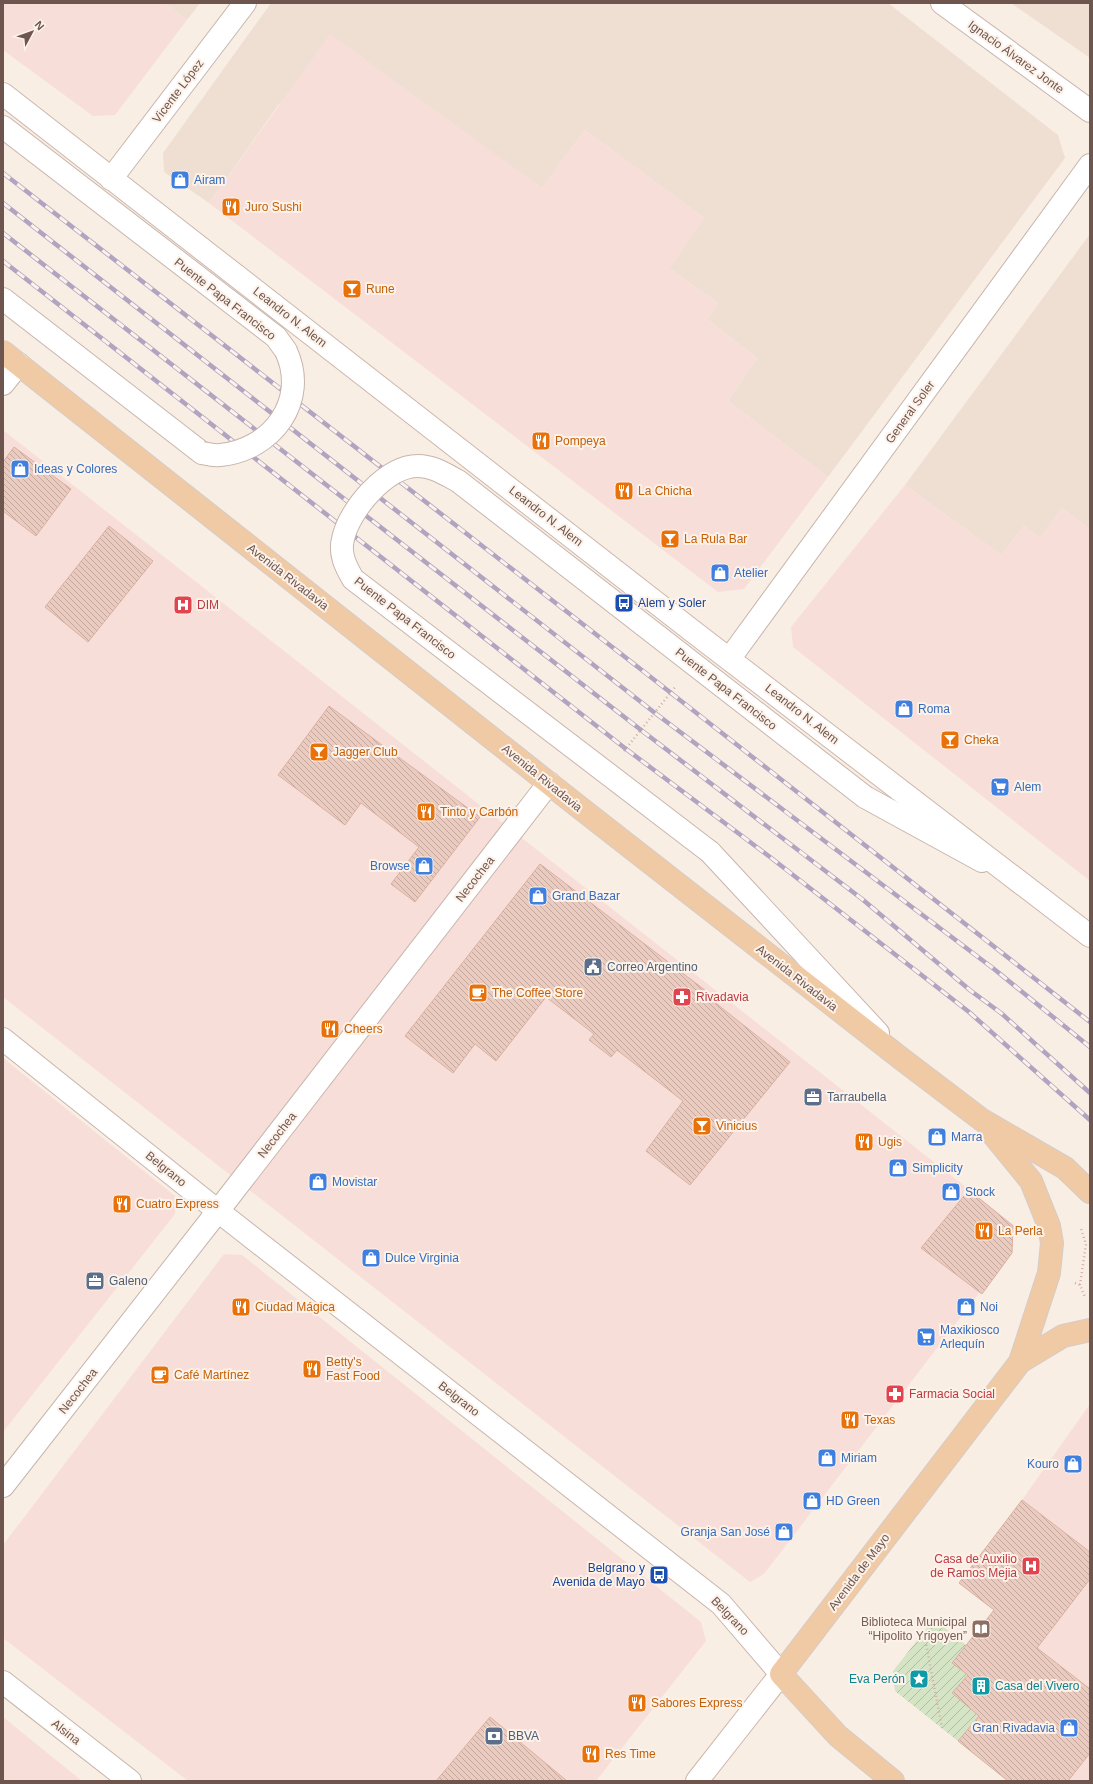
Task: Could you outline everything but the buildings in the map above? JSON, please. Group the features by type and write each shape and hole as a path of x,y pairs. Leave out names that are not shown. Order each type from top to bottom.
{"main road":[{"name":"Avenida Rivadavia","path":"11,358 549,783 903,1060 982,1120 1065,1168 1090,1192"},
{"name":"Avenida de Mayo","path":"781,1674 1020,1362 1049,1273 1052,1244 1049,1226 1031,1180 982,1120"},
{"name":"Avenida de Mayo","path":"1020,1362 1063,1336 1090,1330"},
{"name":"Belgrano","path":"781,1674 838,1736 893,1781"}],"street":[{"name":"Vicente López","path":"111,179 245,3"},
{"name":"Ignacio Álvarez Jonte","path":"942,3 1090,112"},
{"name":"Leandro N. Alem","path":"3,94 695,633 730,658 1090,936"},
{"name":"Puente Papa Francisco","path":"3,127 276,337 286,351 293,365 294,392 287,411 276,428 255,444 219,456 202,453 3,299"},
{"name":"General Soler","path":"730,658 1090,165"},
{"path":"3,384 11,358"},
{"name":"Puente Papa Francisco","path":"903,1060 710,852 353,579 343,562 342,540 351,516 383,480 400,470 417,466 434,468 458,481 865,798 1023,883"},
{"name":"Necochea","path":"3,1486 549,783"},
{"name":"Belgrano","path":"3,1039 218,1211 721,1604 781,1674"},
{"name":"Avenida de Mayo","path":"697,1781 781,1674"},
{"name":"Alsina","path":"3,1682 130,1781"}],"path":[{"path":"621,755 681,680"},
{"path":"1069,1281 1080,1285 1085,1297"},
{"path":"924,1634 942,1728"}],"shaded area":[{"path":"3,3 166,3 187,20 115,115 93,116 3,50"},
{"path":"166,3 200,3 187,20"},
{"path":"271,3 888,3 1058,135 1065,158 828,477 728,401 757,358 707,319 718,303 669,268 704,218 585,130 542,188 495,155 279,104 209,203 164,172 163,153"},
{"path":"1011,3 1090,3 1090,58"},
{"path":"330,34 542,188 585,130 704,218 669,268 718,303 707,319 757,358 728,401 828,477 744,589 718,592 209,203"},
{"path":"1090,234 1090,529 1062,508 1040,538 1024,526 1001,555 905,485"},
{"path":"3,430 1014,1225 1009,1254 764,1574 750,1582 3,997"},
{"path":"905,485 1001,555 1024,526 1040,538 1062,508 1090,529 1090,881 793,647 791,627"},
{"path":"3,1058 175,1196 175,1214 3,1432"},
{"path":"224,1254 242,1255 701,1622 706,1641 596,1781 188,1781 3,1638 3,1545"},
{"path":"1090,1404 1090,1552 1022,1500"},
{"path":"1090,1579 1090,1781 1008,1781 1006,1780 1082,1686 1035,1648"},
{"path":"3,1717 82,1781 3,1781"}],"green space":[{"path":"934,1619 966,1645 952,1663 968,1675 953,1693 979,1716 958,1741 895,1691 893,1671"}],"railway":[{"path":"3,173 643,671 1090,1022"},
{"path":"3,203 655,713 994,969 1090,1047"},
{"path":"3,233 641,730 862,899 971,991 1001,1013 1090,1093"},
{"path":"3,261 626,749 770,857 969,1012 1090,1120"}],"place":[{"name":"Airam","path":"180,180"},
{"name":"Juro Sushi","path":"231,207"},
{"name":"Rune","path":"352,289"},
{"name":"Pompeya","path":"541,441"},
{"name":"Ideas y Colores","path":"20,469"},
{"name":"La Chicha","path":"624,491"},
{"name":"La Rula Bar","path":"670,539"},
{"name":"Atelier","path":"720,573"},
{"name":"Alem y Soler","path":"624,603"},
{"name":"DIM","path":"183,605"},
{"name":"Roma","path":"904,709"},
{"name":"Cheka","path":"950,740"},
{"name":"Jagger Club","path":"319,752"},
{"name":"Alem","path":"1000,787"},
{"name":"Tinto y Carbón","path":"426,812"},
{"name":"Browse","path":"424,866"},
{"name":"Grand Bazar","path":"538,896"},
{"name":"Correo Argentino","path":"593,967"},
{"name":"The Coffee Store","path":"478,993"},
{"name":"Rivadavia","path":"682,997"},
{"name":"Cheers","path":"330,1029"},
{"name":"Tarraubella","path":"813,1097"},
{"name":"Vinicius","path":"702,1126"},
{"name":"Marra","path":"937,1137"},
{"name":"Ugis","path":"864,1142"},
{"name":"Simplicity","path":"898,1168"},
{"name":"Movistar","path":"318,1182"},
{"name":"Stock","path":"951,1192"},
{"name":"Cuatro Express","path":"122,1204"},
{"name":"La Perla","path":"984,1231"},
{"name":"Dulce Virginia","path":"371,1258"},
{"name":"Galeno","path":"95,1281"},
{"name":"Ciudad Mágica","path":"241,1307"},
{"name":"Noi","path":"966,1307"},
{"name":"Maxikiosco Arlequín","path":"926,1337"},
{"name":"Betty's Fast Food","path":"312,1369"},
{"name":"Café Martínez","path":"160,1375"},
{"name":"Farmacia Social","path":"895,1394"},
{"name":"Texas","path":"850,1420"},
{"name":"Miriam","path":"827,1458"},
{"name":"Kouro","path":"1073,1464"},
{"name":"HD Green","path":"812,1501"},
{"name":"Granja San José","path":"784,1532"},
{"name":"Casa de Auxilio de Ramos Mejia","path":"1031,1566"},
{"name":"Belgrano y Avenida de Mayo","path":"659,1575"},
{"name":"Biblioteca Municipal “Hipolito Yrigoyen”","path":"981,1629"},
{"name":"Eva Perón","path":"919,1679"},
{"name":"Casa del Vivero","path":"981,1686"},
{"name":"Sabores Express","path":"637,1703"},
{"name":"Gran Rivadavia","path":"1069,1728"},
{"name":"BBVA","path":"494,1736"},
{"name":"Res Time","path":"591,1754"}]}
